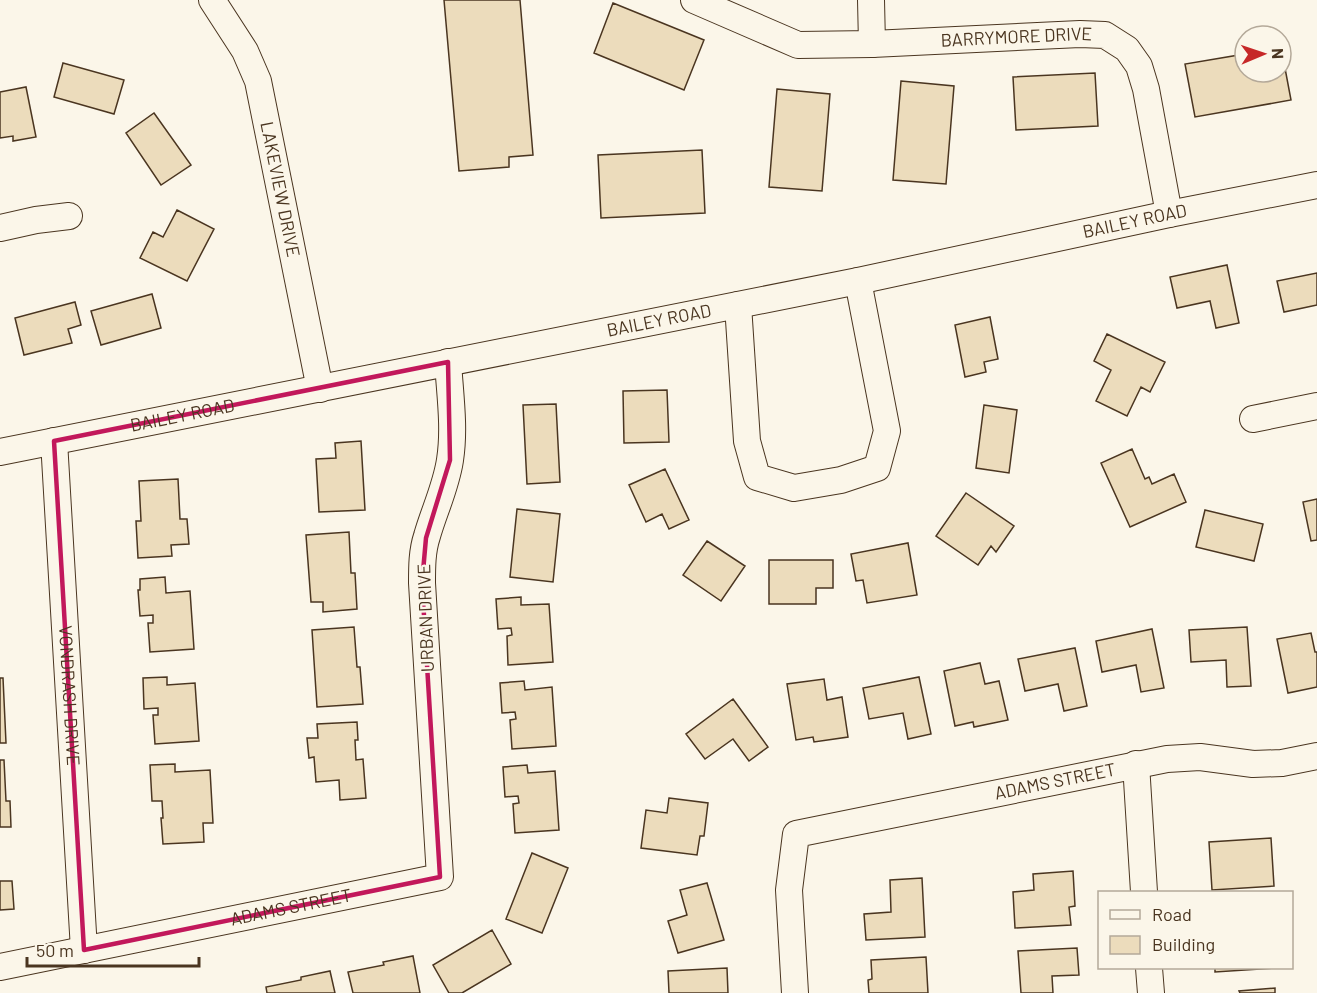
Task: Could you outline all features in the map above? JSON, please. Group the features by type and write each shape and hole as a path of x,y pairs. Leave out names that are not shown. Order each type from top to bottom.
{"street":[{"name":"LAKEVIEW DRIVE","path":"212,0 245,51 258,81 320,388"},
{"name":"BARRYMORE DRIVE","path":"694,0 725,6 798,45 872,44 1080,34 1105,35 1127,49 1139,66 1146,89 1169,214"},
{"path":"871,0 872,44"},
{"name":"BAILEY ROAD","path":"0,452 858,281 1169,214 1317,185"},
{"path":"0,228 69,216"},
{"path":"738,305 747,441 757,477 794,488 841,480 876,468 887,431 858,281"},
{"name":"URBAN DRIVE","path":"440,877 422,572 426,538 444,489 450,460 452,434 448,363"},
{"path":"1253,418 1317,406"},
{"name":"VONDRASH DRIVE","path":"54,441 84,950"},
{"name":"ADAMS STREET","path":"795,993 789,890 796,834 1167,759 1200,757 1253,764 1282,763 1317,756"},
{"path":"1136,764 1144,891"},
{"name":"ADAMS STREET","path":"0,967 440,877"},
{"path":"1149,969 1151,993"}],"highlighted area":[{"path":"448,362 450,460 426,538 422,583 440,877 84,950 54,441"}],"building":[{"path":"444,0 520,0 533,155 509,157 509,167 459,171"},
{"path":"613,3 704,40 684,90 594,53"},
{"path":"1233,56 1233,84 1288,84 1291,100 1195,117 1185,64"},
{"path":"63,63 124,80 114,114 54,97"},
{"path":"1095,73 1098,126 1016,130 1013,77"},
{"path":"901,81 954,86 946,184 893,180"},
{"path":"26,87 36,137 13,141 13,136 0,138 0,92"},
{"path":"777,89 830,94 822,191 769,187"},
{"path":"154,113 191,165 161,185 126,133"},
{"path":"702,150 705,213 601,218 598,155"},
{"path":"177,210 214,229 187,281 140,258 153,232 163,237"},
{"path":"1227,265 1239,323 1216,328 1210,301 1177,308 1170,277"},
{"path":"1317,273 1317,305 1284,312 1277,281"},
{"path":"152,294 161,328 101,345 91,311"},
{"path":"75,302 81,325 68,329 72,343 24,355 15,318"},
{"path":"990,317 998,359 984,362 986,372 965,377 955,325"},
{"path":"1107,334 1165,362 1150,392 1141,387 1127,416 1096,401 1111,370 1094,361"},
{"path":"667,390 669,442 624,443 623,391"},
{"path":"556,404 560,482 527,484 523,405"},
{"path":"984,405 1017,410 1009,473 976,468"},
{"path":"361,441 365,510 319,512 316,459 336,458 335,443"},
{"path":"1132,449 1145,479 1149,477 1152,484 1174,474 1186,502 1130,527 1101,463"},
{"path":"665,469 689,520 669,529 662,514 646,522 629,485"},
{"path":"178,479 180,519 187,519 189,544 171,545 172,556 138,558 136,521 141,521 139,481"},
{"path":"966,493 1014,526 996,552 991,546 978,565 936,536"},
{"path":"1317,499 1317,540 1311,541 1303,502"},
{"path":"517,509 560,514 553,582 510,577"},
{"path":"1205,510 1263,524 1254,561 1196,547"},
{"path":"349,532 351,573 355,573 357,609 323,612 323,602 311,602 306,535"},
{"path":"707,541 745,566 721,601 683,575"},
{"path":"908,543 917,595 867,603 863,580 856,581 851,554"},
{"path":"769,560 833,560 833,588 816,588 816,604 769,604"},
{"path":"165,577 166,593 190,591 194,649 150,652 148,623 153,623 153,615 140,616 138,590 140,590 140,579"},
{"path":"521,597 521,605 549,604 553,662 508,665 507,636 512,635 511,628 498,629 496,599"},
{"path":"354,627 363,704 317,707 312,630"},
{"path":"1247,627 1251,686 1227,687 1226,660 1191,662 1189,630"},
{"path":"1152,629 1164,688 1141,692 1136,665 1102,672 1096,641"},
{"path":"1311,633 1315,652 1317,652 1317,687 1288,693 1277,639"},
{"path":"1075,648 1087,706 1064,711 1058,684 1025,691 1018,659"},
{"path":"980,663 985,684 999,681 1008,720 974,727 973,722 955,726 944,671"},
{"path":"167,677 167,685 195,683 199,741 155,744 153,715 158,715 158,708 144,709 143,678"},
{"path":"919,677 931,734 908,739 903,713 869,719 863,688"},
{"path":"0,678 3,678 6,743 0,743"},
{"path":"824,679 827,700 842,697 848,737 814,742 813,737 796,740 787,684"},
{"path":"524,681 525,690 552,687 556,746 512,749 510,720 516,719 515,712 502,713 500,683"},
{"path":"733,699 768,747 749,761 733,739 705,759 686,734"},
{"path":"357,722 356,760 363,759 366,798 340,800 339,780 316,782 314,757 309,758 307,738 318,738 317,724"},
{"path":"0,760 4,760 6,801 10,801 11,827 0,827"},
{"path":"175,764 175,772 210,770 213,823 203,823 204,842 163,844 162,801 152,801 150,765"},
{"path":"527,765 528,773 555,771 559,830 515,833 513,804 519,803 518,796 505,797 503,767"},
{"path":"669,798 708,803 704,836 700,836 697,855 641,848 646,810 667,813"},
{"path":"1271,838 1274,886 1212,890 1209,842"},
{"path":"532,853 568,868 542,933 506,919"},
{"path":"1073,871 1075,906 1069,907 1071,925 1015,928 1013,892 1034,890 1033,874"},
{"path":"922,878 925,937 866,940 864,914 891,912 890,880"},
{"path":"0,881 12,881 14,909 0,910"},
{"path":"707,883 724,940 678,953 668,921 687,915 680,890"},
{"path":"492,930 511,964 462,993 449,993 433,965"},
{"path":"1077,948 1079,975 1052,976 1053,993 1021,993 1018,951"},
{"path":"413,956 420,993 353,993 348,972 384,965 383,962"},
{"path":"926,957 928,993 869,993 868,980 872,979 871,960"},
{"path":"727,968 728,993 669,993 668,971"},
{"path":"1215,969 1259,969 1215,972"},
{"path":"330,971 335,993 267,993 266,987"},
{"path":"1275,988 1275,993 1240,993 1239,991"}]}
